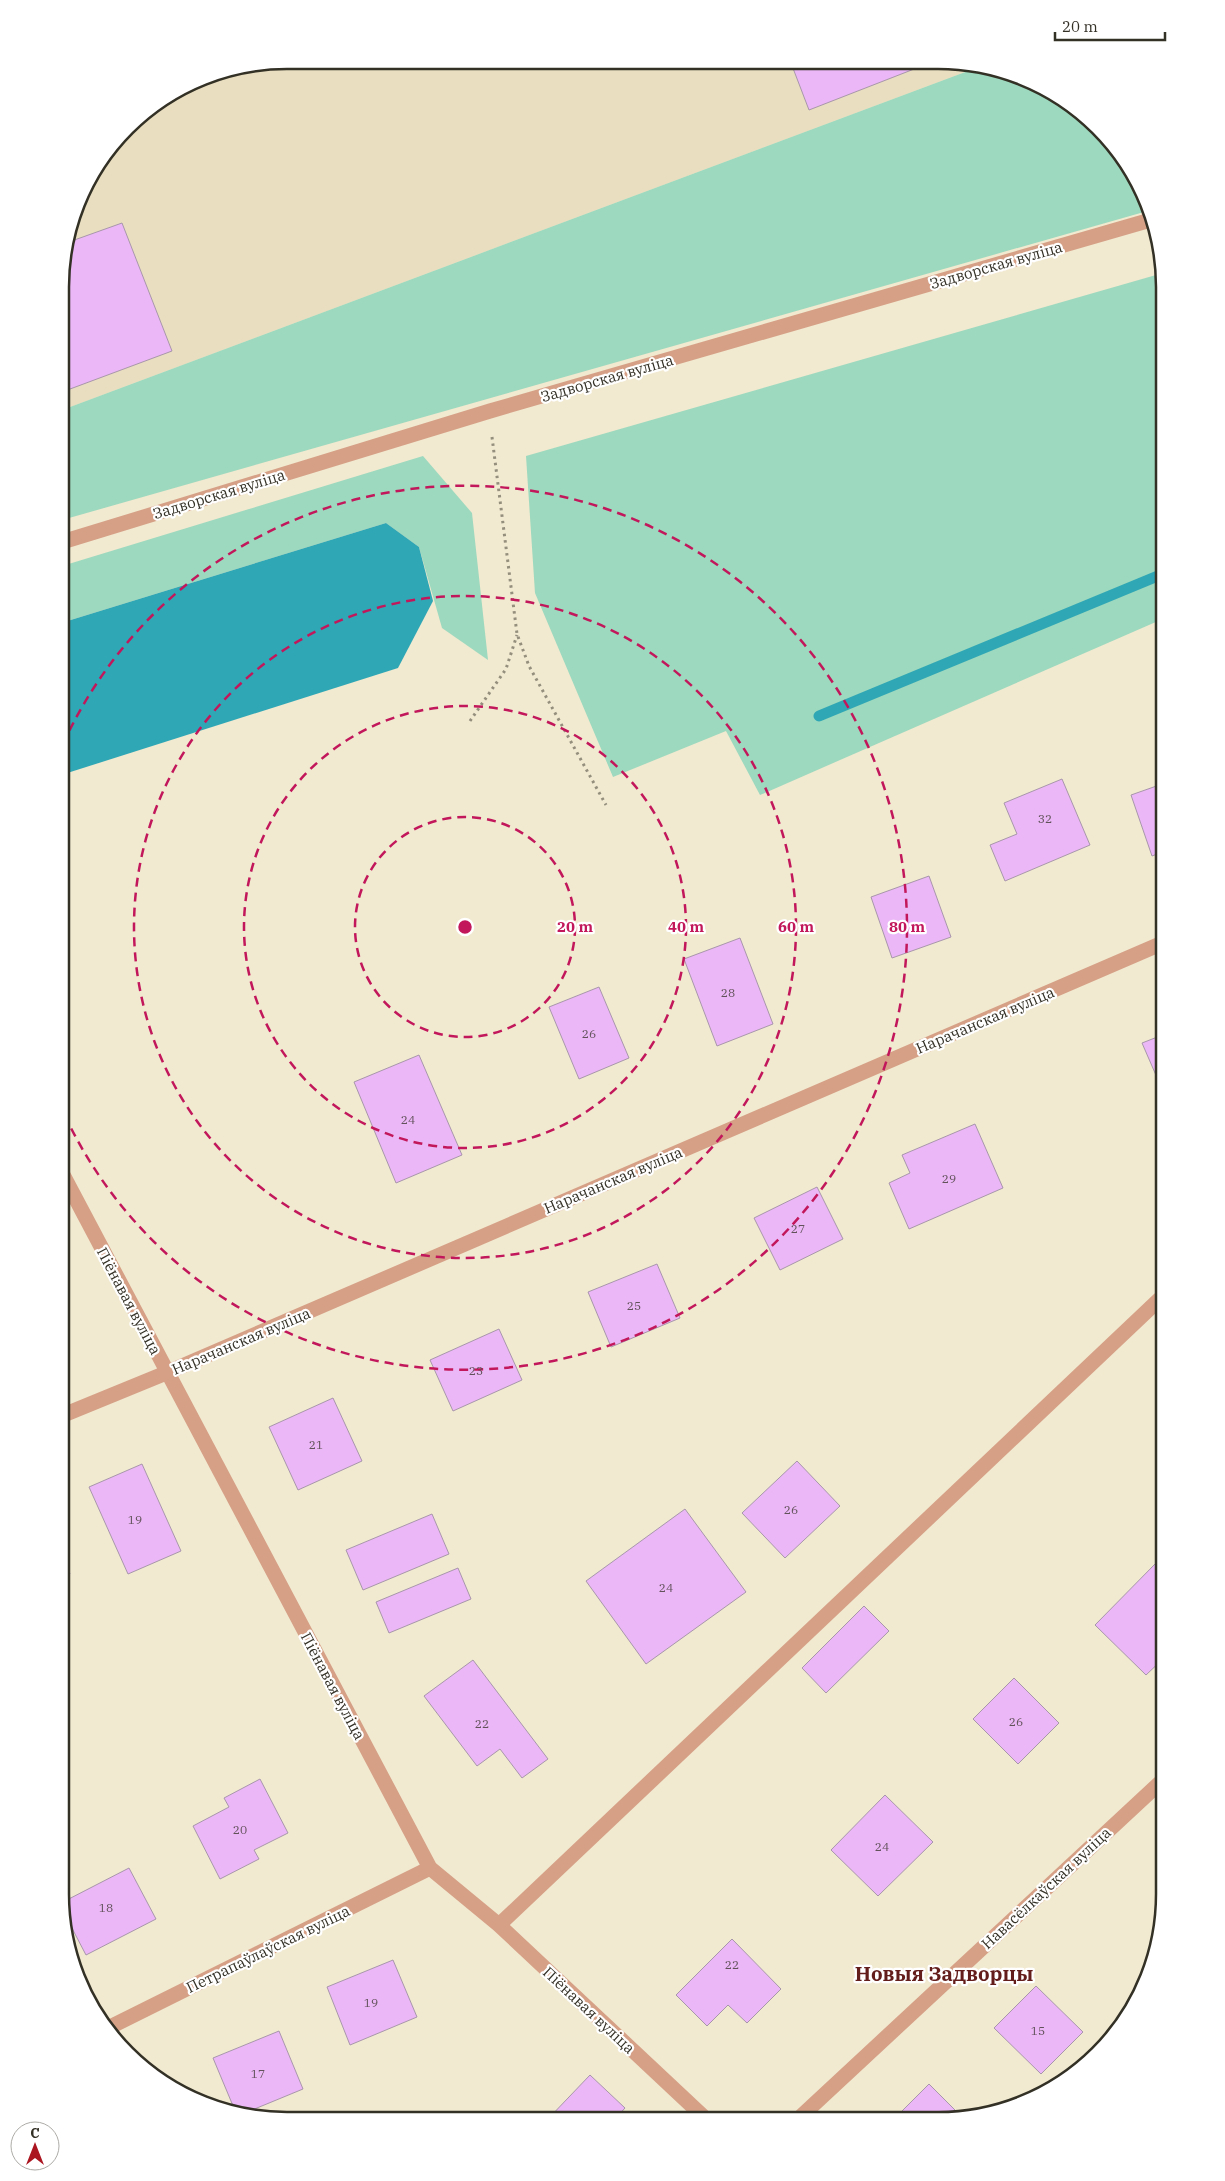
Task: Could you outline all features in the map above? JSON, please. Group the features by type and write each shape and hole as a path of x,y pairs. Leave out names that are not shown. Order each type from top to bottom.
{"street":[{"name":"Задворская вуліца","path":"69,540 490,412 1146,221"},
{"name":"Нарачанская вуліца","path":"69,1412 166,1373 1156,946"},
{"name":"Піёнавая вуліца","path":"69,1186 166,1373 430,1868 499,1925 698,2112"},
{"path":"499,1925 1156,1303"},
{"name":"Навасёлкаўская вуліца","path":"806,2112 1156,1785"},
{"name":"Петрапаўлаўская вуліца","path":"113,2026 430,1868"}],"path":[{"path":"490,412 517,634 529,666 606,805"},
{"path":"470,721 506,670 517,634"}],"shaded area":[{"path":"272,69 953,69 968,71 69,407 69,272 76,230 85,203 105,165 132,132 165,105 190,91 216,80"}],"green space":[{"path":"968,71 1009,80 1035,91 1060,105 1093,132 1120,165 1144,212 69,518 69,407"},
{"path":"1156,275 1156,622 760,795 726,731 613,777 535,593 526,456"},
{"path":"423,456 472,513 488,660 442,628 419,547 386,523 69,621 69,564"}],"water":[{"path":"386,523 419,547 433,601 398,668 69,772 69,621"}],"building":[{"path":"793,69 914,69 809,110"},
{"path":"122,223 172,351 69,389 69,272 74,240"},
{"path":"1062,779 1090,845 1005,881 990,845 1017,834 1004,803"},
{"path":"1156,786 1156,854 1152,856 1131,795"},
{"path":"929,876 951,937 892,958 871,897"},
{"path":"740,938 773,1024 717,1046 684,959"},
{"path":"599,987 629,1058 579,1079 549,1007"},
{"path":"1156,1038 1156,1075 1142,1043"},
{"path":"419,1055 462,1155 396,1183 354,1082"},
{"path":"975,1124 1003,1188 909,1229 889,1183 910,1173 902,1155"},
{"path":"817,1187 843,1239 780,1270 754,1218"},
{"path":"657,1264 680,1318 611,1347 588,1292"},
{"path":"499,1329 522,1380 453,1411 430,1360"},
{"path":"333,1398 362,1461 298,1490 269,1427"},
{"path":"797,1461 840,1506 785,1558 742,1513"},
{"path":"142,1464 181,1551 128,1574 89,1487"},
{"path":"685,1509 746,1592 646,1664 586,1581"},
{"path":"432,1514 449,1554 363,1590 346,1550"},
{"path":"1156,1563 1156,1666 1146,1675 1095,1625"},
{"path":"458,1568 471,1599 389,1633 376,1602"},
{"path":"864,1606 889,1631 826,1693 802,1668"},
{"path":"473,1660 548,1759 522,1778 500,1749 477,1766 424,1696"},
{"path":"1014,1678 1059,1723 1018,1764 973,1719"},
{"path":"260,1779 288,1833 254,1850 259,1859 220,1879 193,1826 229,1807 224,1798"},
{"path":"885,1795 933,1842 878,1896 831,1850"},
{"path":"129,1868 156,1919 86,1955 72,1928 69,1899"},
{"path":"732,1939 781,1989 747,2023 728,2005 707,2026 676,1995"},
{"path":"393,1960 417,2017 350,2045 327,1987"},
{"path":"1036,1986 1083,2032 1041,2074 994,2028"},
{"path":"279,2031 303,2089 254,2109 233,2106 213,2058"},
{"path":"590,2075 625,2108 621,2112 555,2112"},
{"path":"929,2084 956,2112 953,2112 901,2112"}],"waterway":[{"path":"819,716 1156,577"}],"district":[{"name":"Новыя Задворцы","path":"944,1973"}]}
